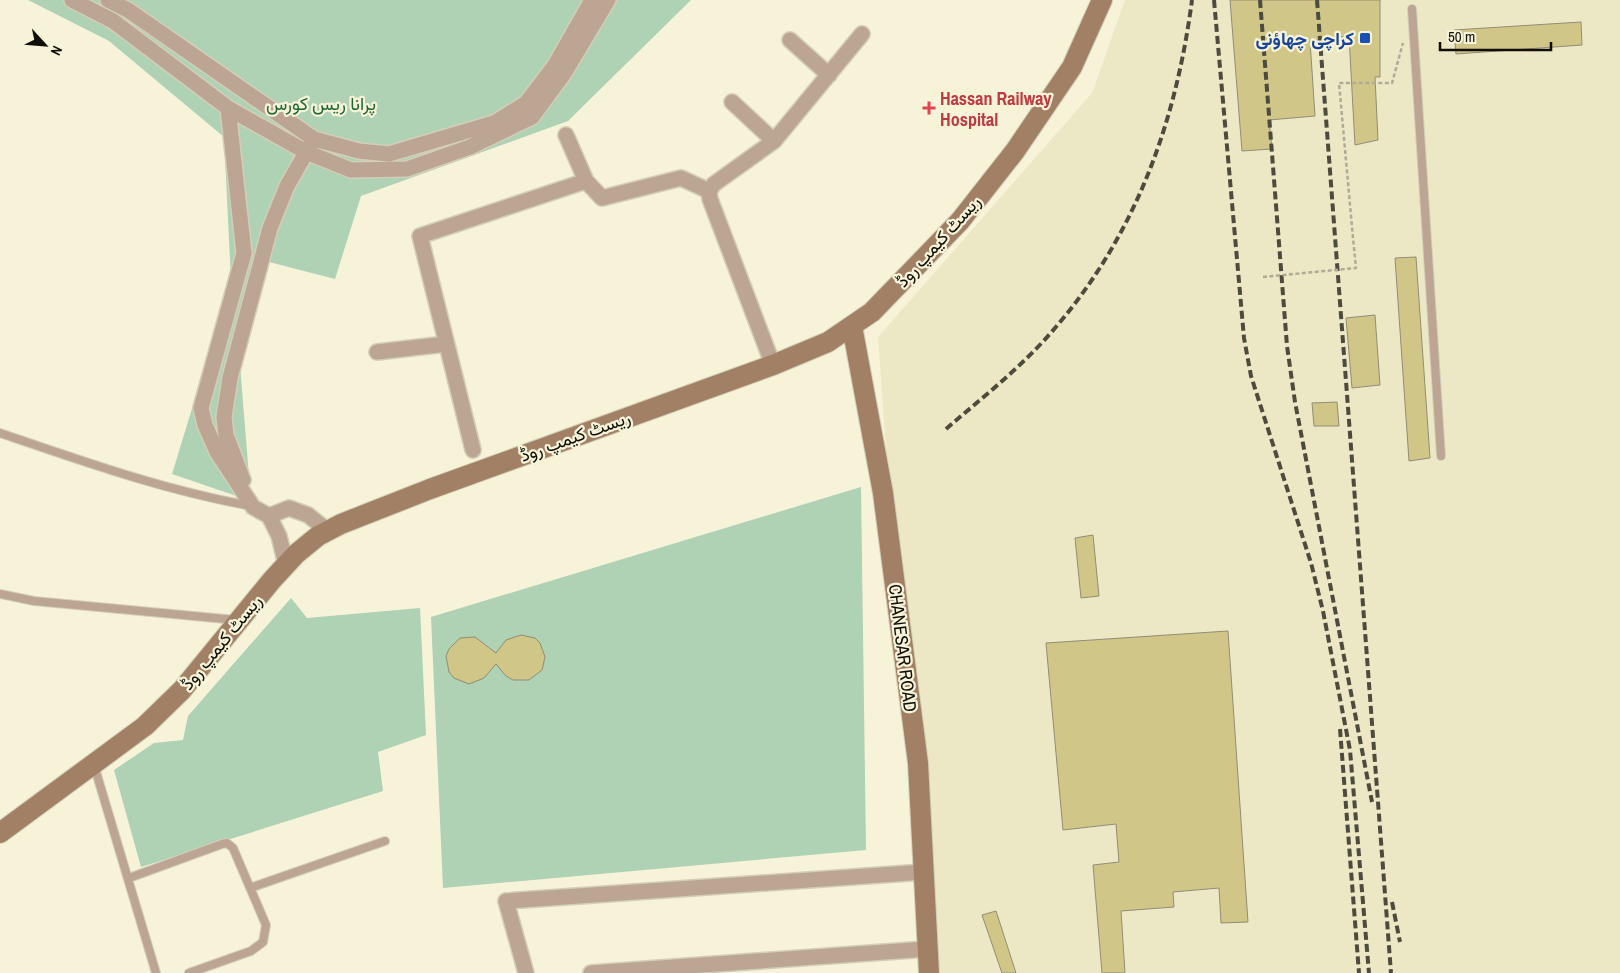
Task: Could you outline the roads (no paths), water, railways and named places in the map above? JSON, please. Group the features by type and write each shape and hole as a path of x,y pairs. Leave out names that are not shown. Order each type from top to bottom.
{"street":[{"path":"72,0 113,21 228,108 310,146 351,170 407,169 470,147 532,116 566,72 608,0"},
{"path":"108,0 128,10 310,146 389,154 494,123 526,103 555,65 592,0"},
{"name":"ریسٹ کیمپ روڈ","path":"0,833 145,726 182,690 286,565 304,548 328,531 430,489 828,342 872,312 960,221 1015,151 1072,67 1102,0"},
{"path":"772,364 710,199 709,191 714,184 774,141 862,34"},
{"path":"790,40 829,75"},
{"path":"732,102 774,141"},
{"path":"228,108 244,253 201,408 205,425 218,452 253,506 269,516 279,536 286,565"},
{"path":"566,135 586,181 602,198 681,178 709,191"},
{"path":"253,506 226,436 224,417 230,378 270,228 288,186 310,146"},
{"path":"473,450 420,236 586,181"},
{"name":"CHANESAR ROAD","path":"852,326 883,493 918,763 929,973"},
{"path":"377,352 446,344"},
{"path":"269,516 289,508 308,515 328,531"},
{"path":"526,973 506,902 924,872"},
{"path":"591,973 736,968 927,949"}],"lane":[{"path":"1412,9 1441,456"},
{"path":"0,432 85,462 215,500 253,506"},
{"path":"0,594 34,601 240,620"},
{"path":"94,763 156,973"},
{"path":"250,888 385,841"},
{"path":"129,878 227,843 233,848 266,925 263,942 251,951 189,973"}],"railway":[{"path":"946,429 1002,381 1043,342 1083,292 1108,254 1130,215 1163,133 1185,45 1192,0"},
{"path":"1214,0 1244,338 1251,376 1311,563 1323,611 1350,750 1369,973"},
{"path":"1260,0 1287,346 1295,402 1372,802"},
{"path":"1317,0 1391,973"},
{"path":"1340,729 1359,973"},
{"path":"1392,902 1400,942"}],"place":[{"name":"کراچی چھاؤنی","path":"1365,38"},
{"name":"Hassan Railway Hospital","path":"929,108"}],"park label":[{"name":"پرانا ریس کورس","path":"321,103"}]}
